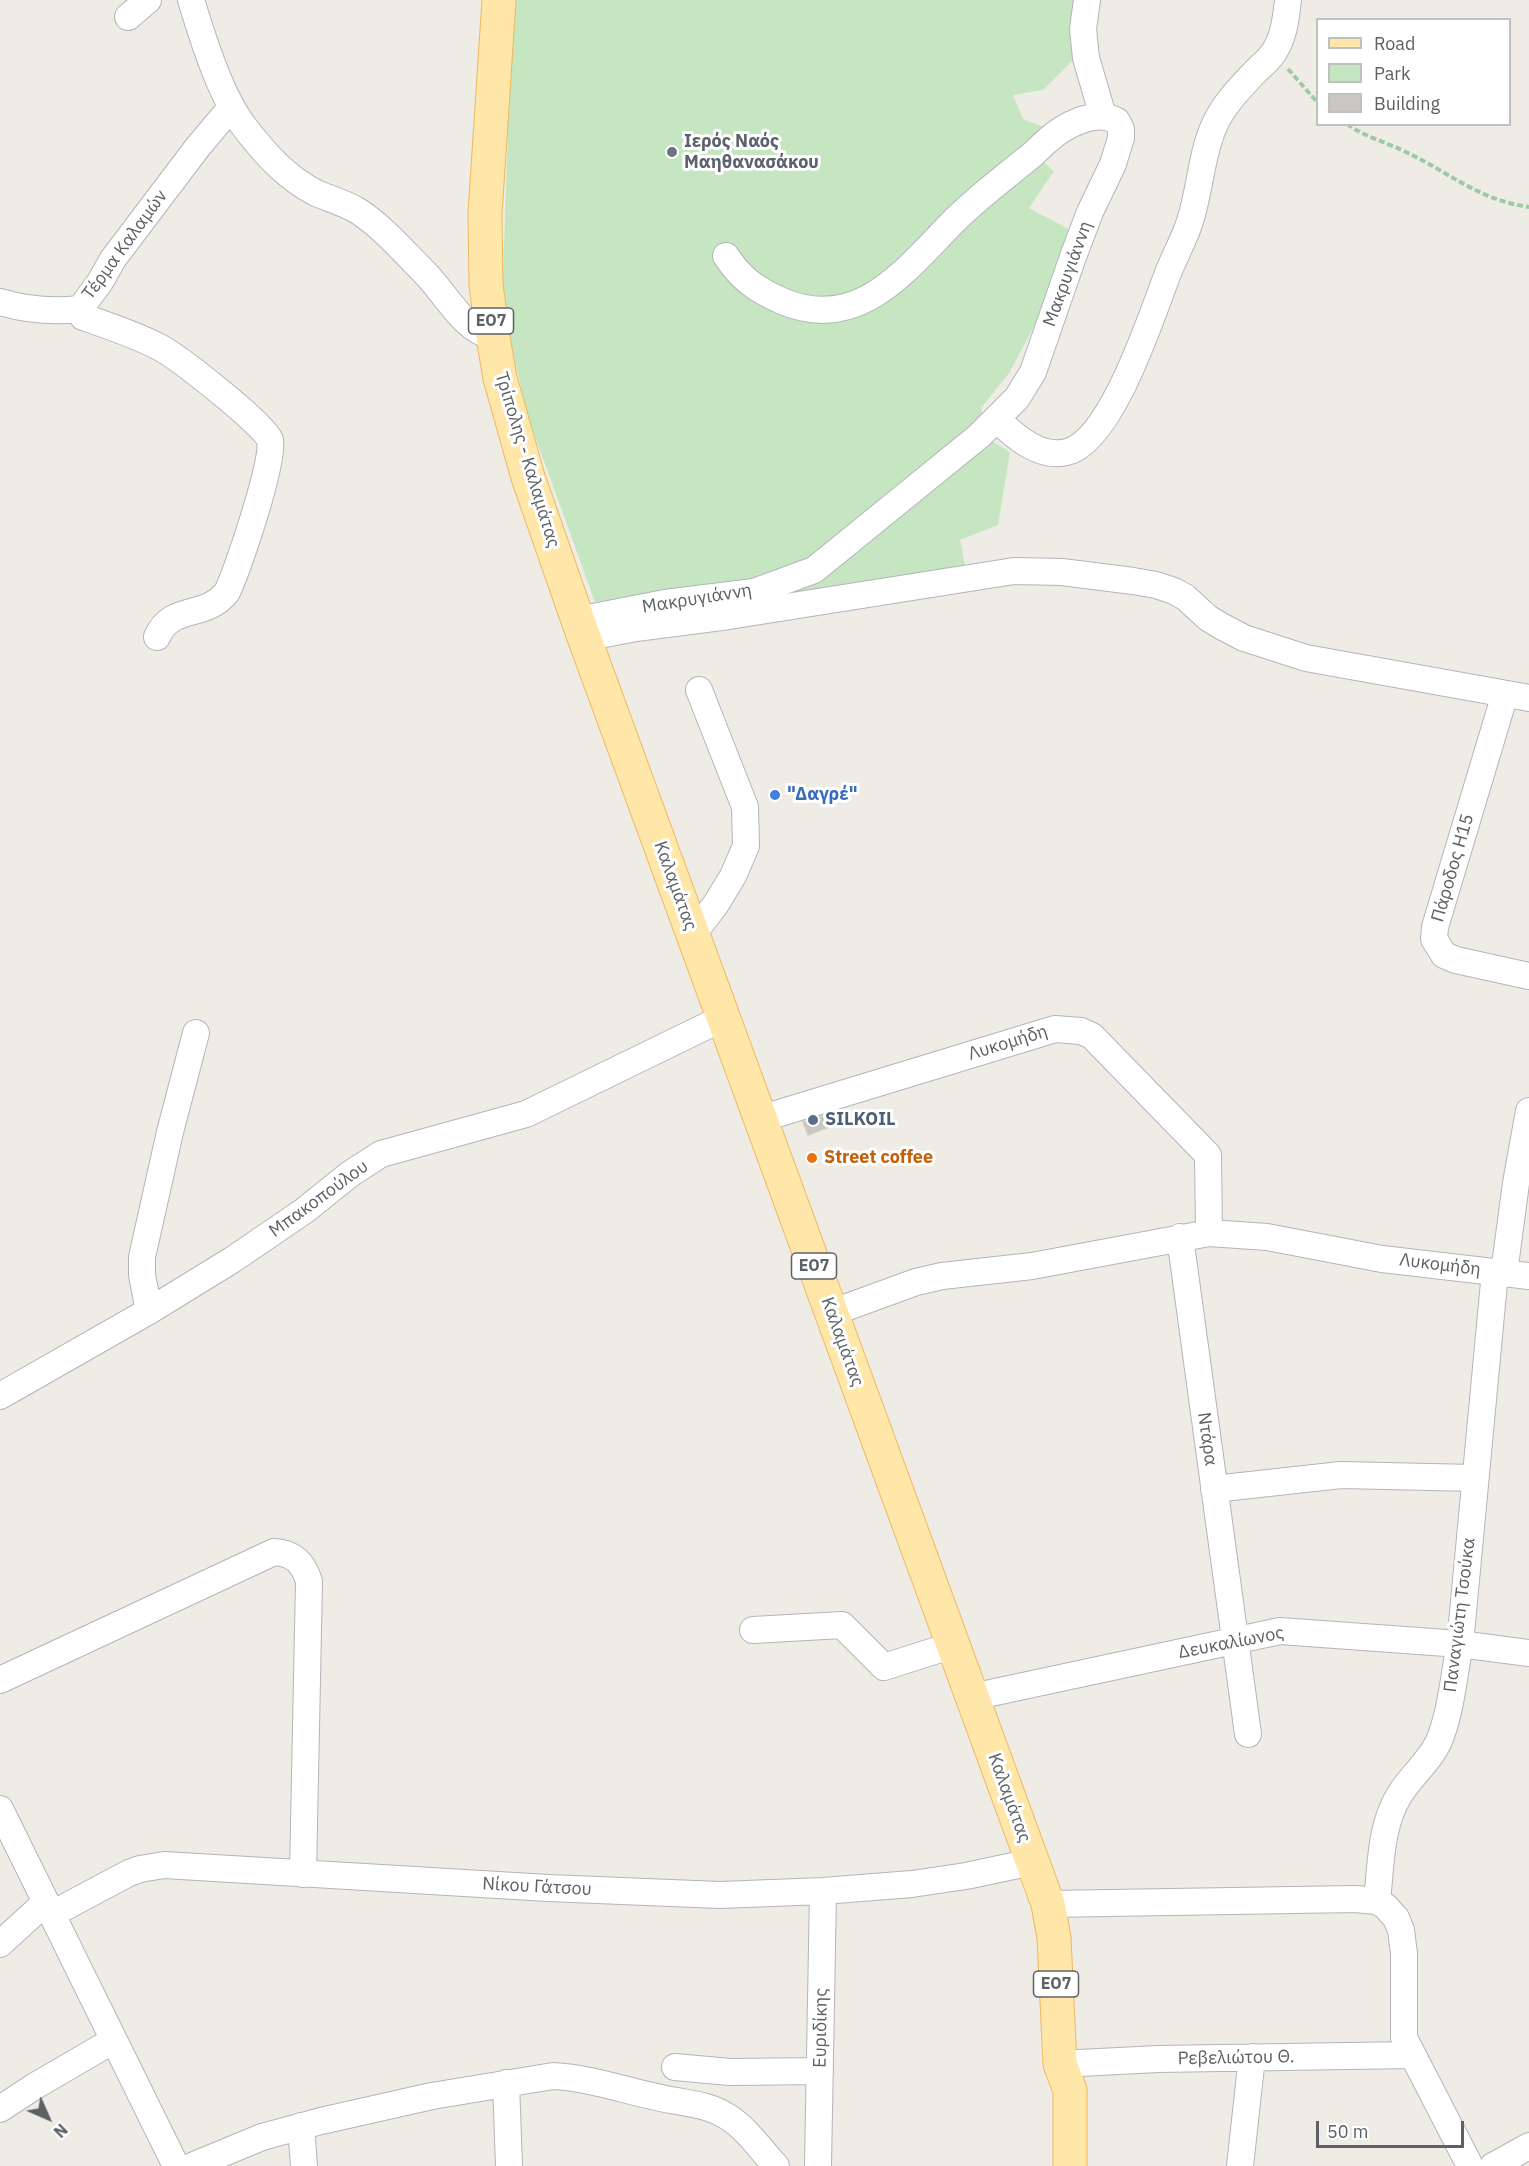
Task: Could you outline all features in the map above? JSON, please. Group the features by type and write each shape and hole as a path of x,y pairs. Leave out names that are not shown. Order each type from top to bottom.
{"main road":[{"name":"Τρίπολης - Καλαμάτας","path":"499,0 485,214 486,285 500,378 525,468 581,629"},
{"name":"Καλαμάτας","path":"581,629 1047,1904 1053,1938 1060,2064 1070,2090 1070,2166"},
{"name":"Καλαμάτας","path":"1049,2166 1050,2091 1060,2064"}],"street":[{"path":"128,16 148,0"},
{"path":"191,0 202,36 232,109 278,167 301,184 348,206 366,218 439,287 470,326 482,335 493,337"},
{"path":"726,256 736,272 761,291 788,304 826,310 863,301 898,278 955,220 1048,139 1082,120 1103,116 1086,58 1083,29 1087,0"},
{"path":"996,420 1028,445 1044,452 1067,452 1077,447 1096,431 1121,390 1188,227 1206,147 1214,125 1224,107 1243,84 1274,53 1282,37 1288,0"},
{"name":"Τέρμα Καλαμών","path":"157,637 160,630 173,617 212,606 219,602 227,592 245,543 266,471 270,455 269,438 246,413 168,352 122,331 83,317 80,309 100,282 113,259 197,148 232,109"},
{"name":"Μακρυγιάννη","path":"581,629 665,603 754,592 814,570 996,420 1017,398 1033,372 1090,212 1113,164 1121,138 1121,129 1117,121 1103,116"},
{"path":"0,302 27,309 80,309"},
{"path":"581,629 636,628 729,616 1014,571 1062,572 1133,581 1174,591 1185,597 1208,618 1228,630 1244,638 1306,658 1517,696"},
{"path":"693,934 733,876 746,846 745,807 699,690"},
{"name":"Πάροδος Η15","path":"1517,696 1434,939 1444,955 1456,960 1529,976"},
{"name":"Μπακοπούλου","path":"0,1396 150,1311 259,1242 318,1201 350,1174 381,1154 526,1114 723,1018"},
{"name":"Λυκομήδη","path":"760,1119 1055,1029 1081,1031 1092,1036 1110,1053 1208,1155 1209,1233"},
{"path":"150,1311 142,1275 142,1257 170,1132 196,1033"},
{"name":"Παναγιώτη Τσούκα","path":"1377,1901 1383,1841 1388,1821 1398,1797 1439,1742 1460,1644 1475,1478 1509,1274 1515,1183 1529,1112"},
{"name":"Λυκομήδη","path":"831,1313 916,1282 942,1276 1042,1265 1209,1233 1267,1237 1371,1257 1509,1274"},
{"name":"Ντάρα","path":"1180,1237 1248,1734"},
{"path":"1214,1489 1341,1475 1475,1478"},
{"path":"0,1680 274,1552 285,1553 296,1559 304,1568 309,1581 303,1874"},
{"path":"753,1630 842,1624 884,1667 953,1645"},
{"name":"Δευκαλίωνος","path":"972,1697 1280,1631 1460,1644 1529,1653"},
{"path":"0,1809 176,2166"},
{"name":"Νίκου Γάτσου","path":"0,1944 49,1908 129,1873 150,1867 191,1866 303,1874 720,1895 823,1891 912,1884 966,1876 1032,1862"},
{"name":"Ευριδίκης","path":"818,2166 823,1891"},
{"path":"1047,1904 1355,1899 1377,1901 1393,1914 1401,1930 1404,1954 1404,2038 1470,2166"},
{"path":"0,2109 114,2040"},
{"name":"Ρεβελιώτου Θ.","path":"1060,2064 1158,2059 1412,2055"},
{"path":"1240,2166 1252,2057"},
{"path":"675,2067 730,2072 820,2071"},
{"path":"192,2166 242,2144 301,2126 432,2096 543,2077 573,2077 708,2106 739,2125 776,2166"},
{"path":"506,2083 509,2166"},
{"path":"301,2126 304,2166"},
{"path":"1493,2166 1529,2146"}],"path":[{"path":"1274,53 1316,102"},
{"path":"1350,126 1375,140 1421,159 1476,192 1505,203 1529,207"}],"green space":[{"path":"516,0 1077,0 1076,57 1043,90 1013,95 1023,119 1051,130 1028,149 1054,171 1029,208 1072,231 1038,319 1009,373 981,408 990,440 1010,452 998,525 960,540 967,575 644,622 624,599 595,602 527,414 502,303 509,99"}],"building":[{"path":"843,1109 847,1120 808,1135 803,1122"}],"place":[{"name":"Ιερός Ναός Μαηθανασάκου","path":"672,152"},
{"name":"\"Δαγρέ\"","path":"775,795"},
{"name":"SILKOIL","path":"813,1120"},
{"name":"Street coffee","path":"812,1158"}]}
